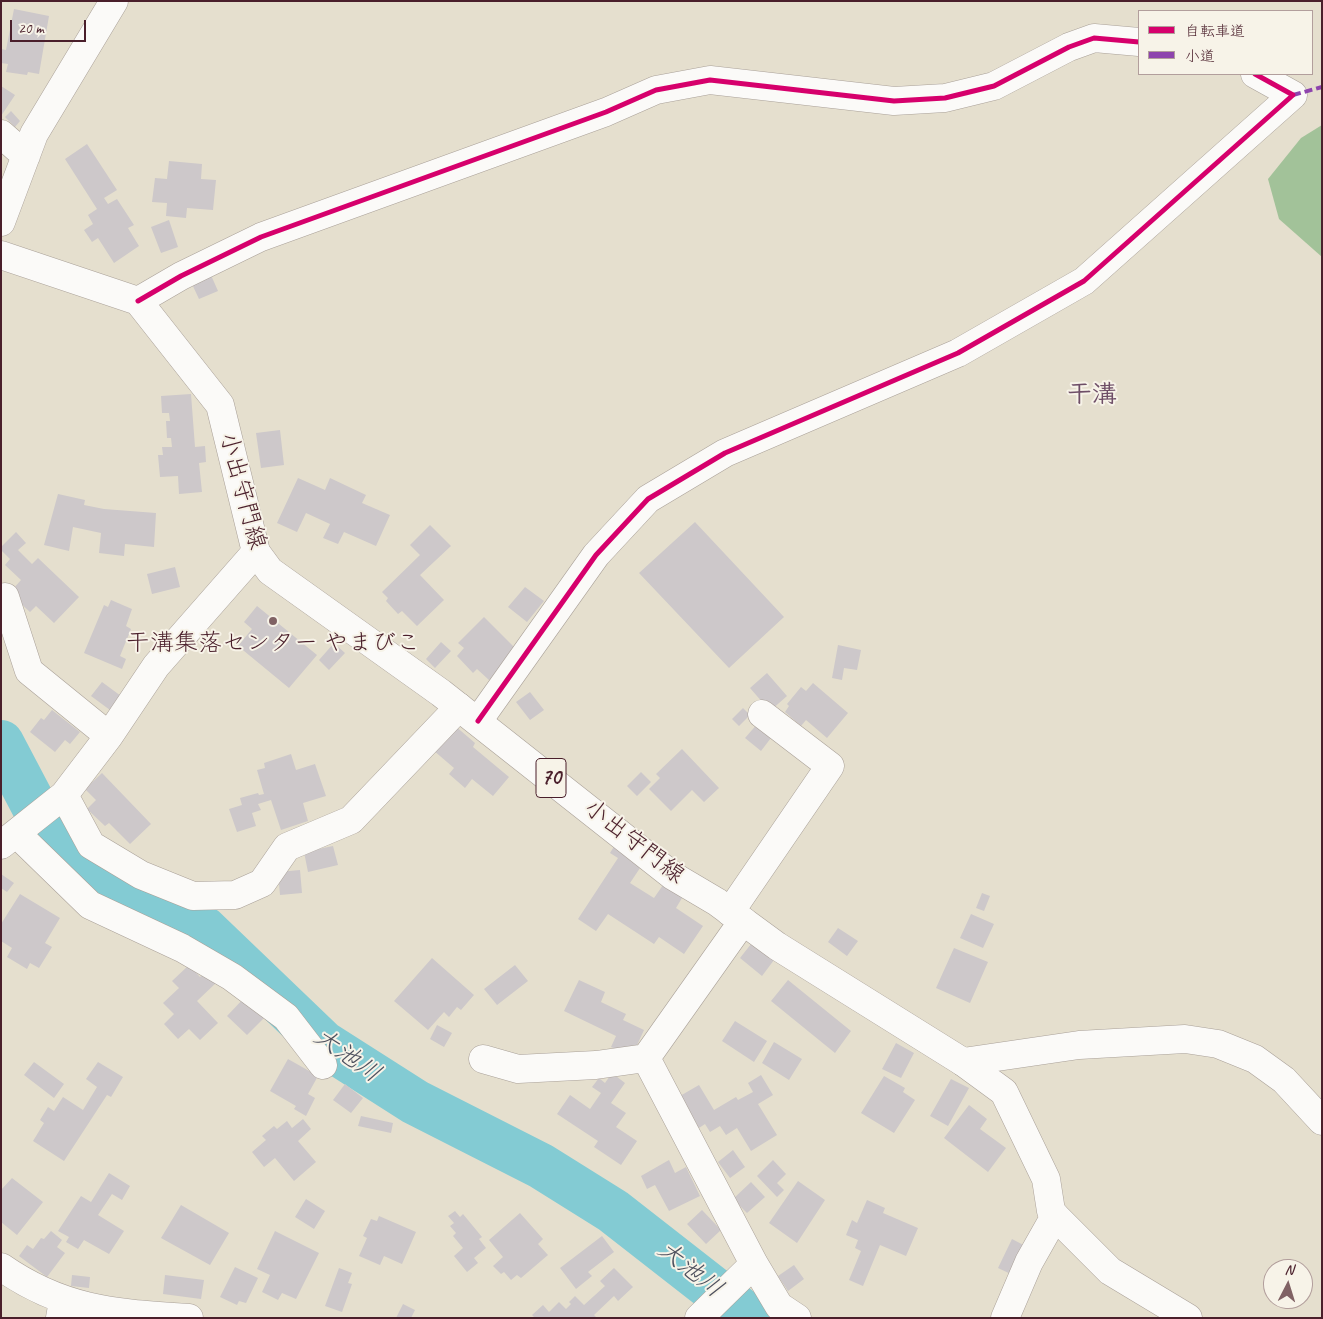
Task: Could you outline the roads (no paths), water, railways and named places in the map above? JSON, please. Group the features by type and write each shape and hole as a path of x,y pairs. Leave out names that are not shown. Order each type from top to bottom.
{"street":[{"path":"1,222 34,134 114,1"},
{"path":"1,255 138,301 181,276 261,237 606,112 656,90 710,80 894,101 945,98 994,86 1069,47 1094,38 1138,42"},
{"path":"64,795 92,845 141,875 193,896 235,895 262,883 287,848 351,820 469,714 596,556 648,499 725,453 958,353 1084,280 1293,95 1257,75"},
{"path":"1,134 26,156"},
{"name":"小出守門線","path":"138,301 220,405 256,552 270,571 469,714 673,876 737,916 777,946 963,1062 1004,1092 1046,1179 1051,1211 1055,1216"},
{"path":"256,552 156,666 109,736 64,795 9,839 90,905 182,948 232,977 286,1017 323,1065"},
{"path":"6,597 29,671 109,736"},
{"path":"483,1059 518,1068 596,1065 646,1058 830,766 762,714"},
{"path":"963,1062 1080,1046 1185,1039 1218,1044 1255,1059 1284,1080 1322,1121"},
{"path":"646,1058 754,1264 780,1306 796,1318"},
{"path":"1005,1318 1029,1262 1055,1216 1110,1271 1188,1318"},
{"path":"700,1318 754,1264"},
{"path":"1,1267 62,1309 189,1318"}],"waterway":[{"name":"大池川","path":"1,743 61,857 145,909 203,928 324,1044 415,1102 541,1166 613,1211 750,1318"}],"place":[{"name":"干溝集落センター やまびこ","path":"273,621"}],"district":[{"name":"干溝","path":"1092,395"}]}
